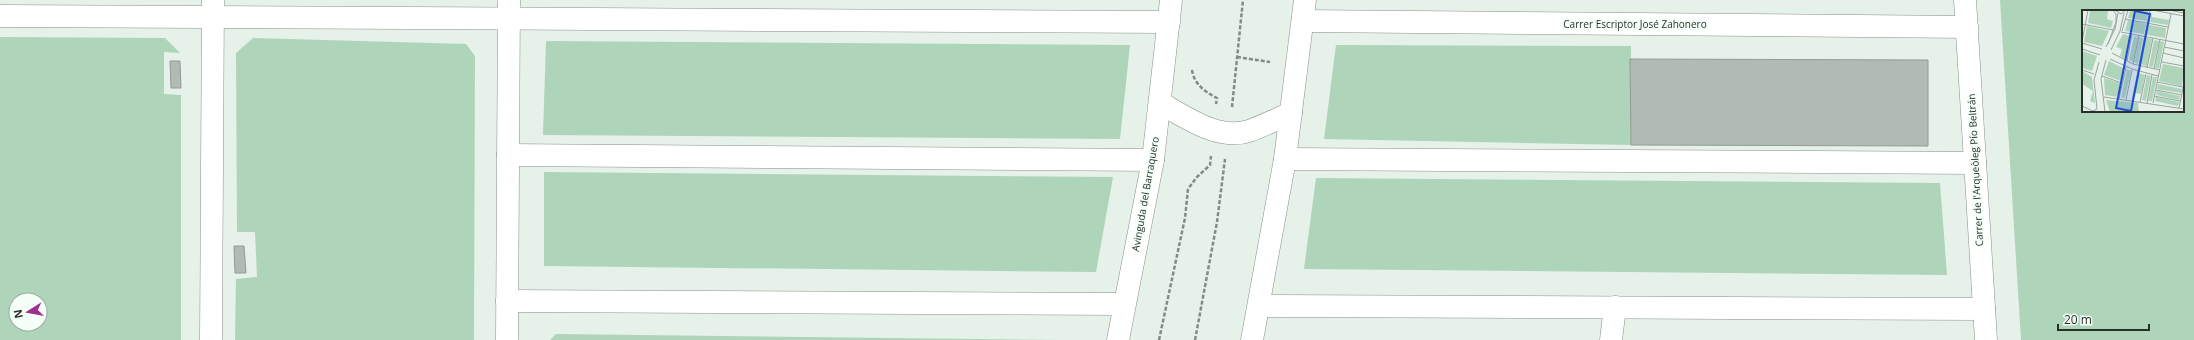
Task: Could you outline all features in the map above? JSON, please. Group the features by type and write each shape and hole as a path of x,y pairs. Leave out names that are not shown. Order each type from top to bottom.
{"street":[{"name":"Avinguda del Barraquero","path":"1118,340 1153,160 1171,0"},
{"path":"1252,340 1285,159 1304,21 1305,0"},
{"name":"Carrer de l'Arqueòleg Pío Beltrán","path":"1965,0 1986,340"},
{"path":"0,16 213,8 509,9 1169,22"},
{"path":"211,340 213,8"},
{"path":"507,340 509,9"},
{"name":"Carrer Escriptor José Zahonero","path":"1304,21 1967,27"},
{"path":"1160,103 1221,132 1247,131 1291,113"},
{"path":"508,155 1153,160"},
{"path":"1285,159 1975,163"},
{"path":"507,301 1124,304"},
{"path":"1259,306 1984,309"},
{"path":"1610,340 1615,307"}],"path":[{"path":"1160,340 1185,218 1188,189 1197,177 1210,165 1221,132 1237,57 1243,0"},
{"path":"1237,57 1298,65"},
{"path":"1192,68 1193,75 1203,90 1217,98 1221,132 1217,222 1195,340"}],"green space":[{"path":"2000,0 2194,0 2194,340 2021,340"},
{"path":"0,37 165,38 180,53 164,52 164,94 181,95 181,340 0,340"},
{"path":"253,38 466,44 475,56 474,340 235,340 236,279 257,277 255,232 237,232 236,53"},
{"path":"546,41 1130,45 1120,139 543,135"},
{"path":"1336,45 1631,46 1631,145 1324,139"},
{"path":"544,172 1113,177 1096,272 544,266"},
{"path":"1316,178 1940,183 1947,275 1304,269"},
{"path":"556,334 1060,340 550,340"}],"building":[{"path":"1630,59 1928,60 1928,146 1631,145"},
{"path":"170,61 180,61 181,88 171,88"},
{"path":"234,246 244,246 246,273 235,273"}]}
